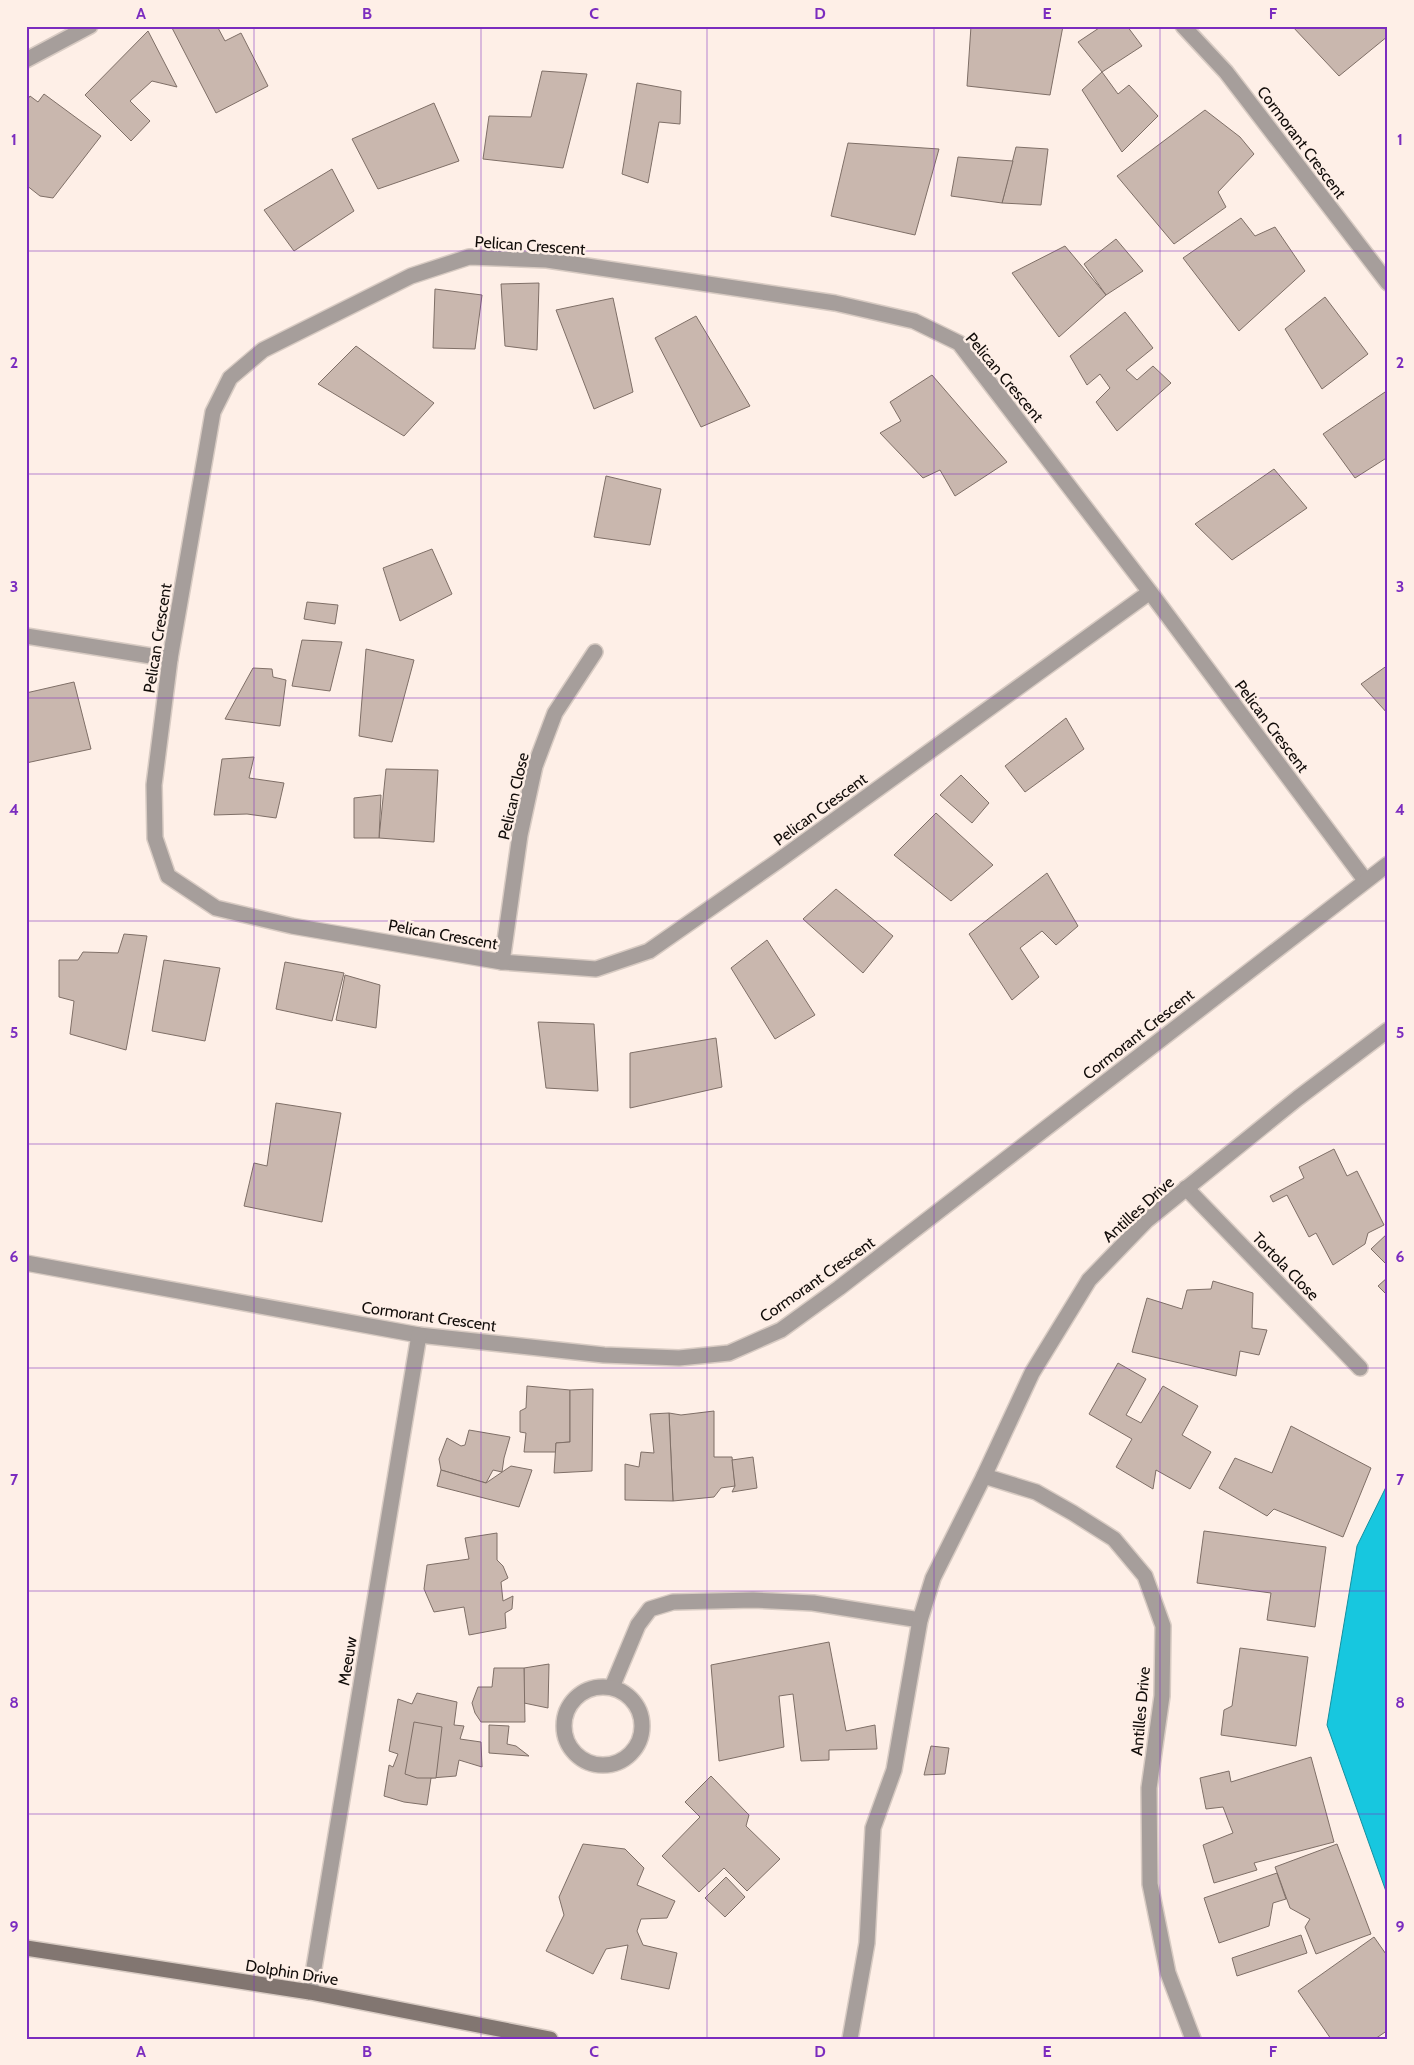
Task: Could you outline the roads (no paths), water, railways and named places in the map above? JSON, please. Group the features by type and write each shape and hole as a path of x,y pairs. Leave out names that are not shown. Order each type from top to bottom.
{"street":[{"path":"26,60 90,26"},
{"name":"Cormorant Crescent","path":"1183,26 1226,72 1388,283"},
{"name":"Pelican Crescent","path":"1150,592 649,952 596,969 502,962 292,926 216,908 168,876 155,838 154,786 170,659 213,412 230,378 263,350 411,276 469,257 547,260 835,303 914,321 959,343 1150,592 1365,880"},
{"path":"26,636 170,659"},
{"name":"Pelican Close","path":"502,962 520,835 535,766 556,713 595,652"},
{"name":"Cormorant Crescent","path":"26,1263 419,1335 604,1355 679,1358 729,1353 781,1330 839,1288 1388,864"},
{"name":"Antilles Drive","path":"850,2039 867,1943 873,1828 894,1770 920,1620 933,1578 984,1476 1032,1372 1089,1280 1146,1220 1298,1098 1388,1030"},
{"name":"Tortola Close","path":"1186,1188 1360,1368"},
{"name":"Meeuw","path":"310,1992 419,1335"},
{"name":"Antilles Drive","path":"984,1476 1036,1492 1073,1513 1114,1539 1145,1576 1163,1626 1162,1696 1150,1788 1150,1884 1168,1973 1193,2039"},
{"path":"612,1687 638,1625 650,1609 673,1602 753,1600 813,1603 920,1620"},
{"path":"592,1687 612,1687 630,1697 641,1714 642,1735 632,1753 615,1764 594,1764 576,1754 565,1737 564,1717 574,1698 592,1687"},
{"name":"Dolphin Drive","path":"26,1948 310,1992 550,2039"}],"water":[{"path":"1388,1483 1388,1897 1327,1725 1357,1546"}]}
